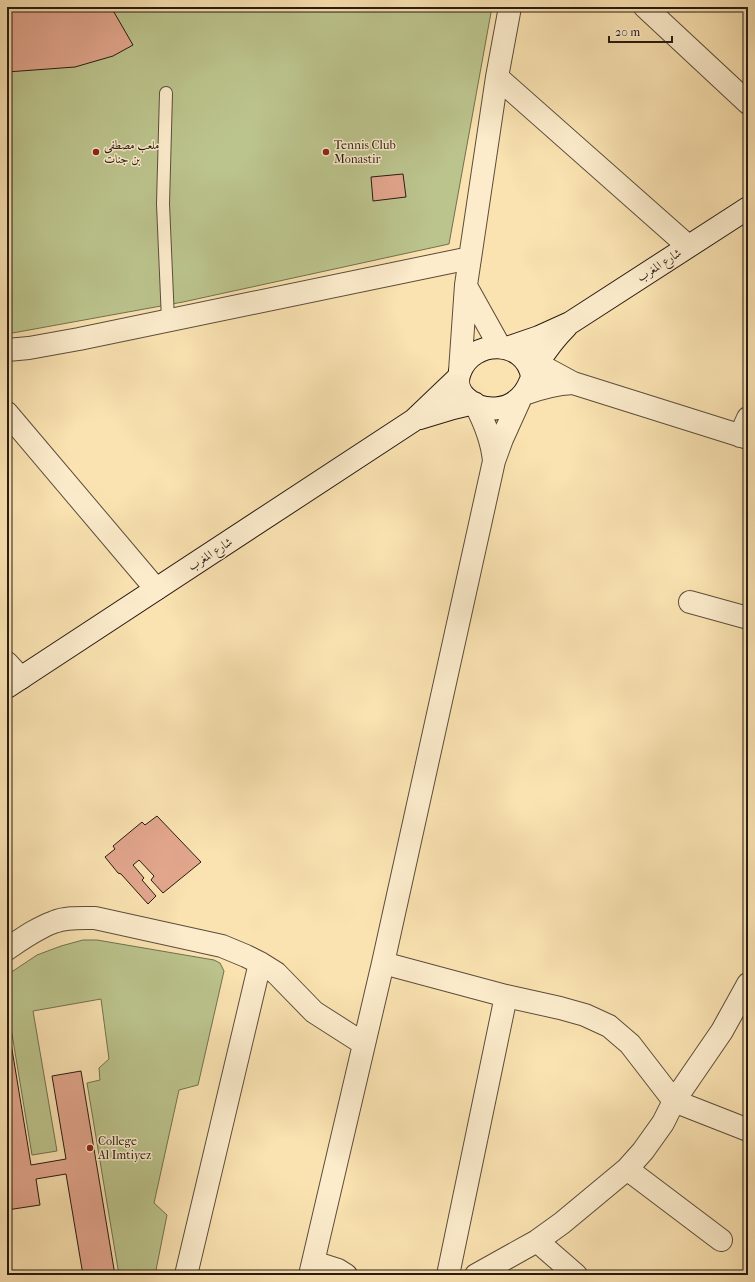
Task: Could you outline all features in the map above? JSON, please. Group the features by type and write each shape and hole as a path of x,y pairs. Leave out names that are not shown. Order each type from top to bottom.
{"street":[{"path":"494,461 488,432 474,404 460,391 458,385 466,285 497,77 510,7"},
{"path":"645,7 748,103"},
{"path":"497,77 688,246"},
{"name":"شارع المغرب","path":"12,676 156,589 414,420 459,374 466,361 476,353 488,348 508,350 570,322 748,208"},
{"path":"7,350 79,339 470,258"},
{"path":"346,1275 338,1270 312,1269 383,963 494,461 529,383 530,368 527,362 508,350 466,285"},
{"name":"شارع المغرب","path":"414,420 446,410 474,404 488,408 501,408 514,403 529,383 547,349 570,322"},
{"path":"529,383 574,383 745,431"},
{"path":"529,383 540,388 551,385 574,383"},
{"path":"7,413 156,589"},
{"path":"690,602 748,618"},
{"path":"7,949 30,934 54,922 76,918 95,918 222,946 260,963 276,973 314,1012 364,1044"},
{"path":"186,1275 260,963"},
{"path":"383,963 506,996 585,1015 609,1026 630,1044 674,1101 748,1130"},
{"path":"476,1275 537,1241 562,1223 627,1169 643,1151 663,1123 674,1101 746,995"},
{"path":"448,1275 506,996"},
{"path":"627,1169 721,1240"},
{"path":"537,1241 576,1275"}],"lane":[{"path":"166,93 163,204 168,320"}],"green space":[{"path":"7,7 492,7 449,244 183,302 7,334"},
{"path":"83,940 97,940 214,960 220,963 224,971 198,1085 179,1090 154,1203 167,1215 155,1275 119,1275 87,1083 100,1080 99,1068 109,1059 101,999 33,1011 57,1151 32,1155 11,1028 7,1028 7,975 37,955"}],"building":[{"path":"48,7 111,7 133,45 113,56 75,67 7,72 7,10"},
{"path":"403,174 406,197 373,201 371,177"},
{"path":"157,816 201,862 163,893 151,880 154,876 139,860 133,865 144,878 142,880 156,896 148,904 121,874 118,873 105,857 115,849 113,846 142,822 145,825"},
{"path":"9,1031 31,1165 66,1159 52,1076 81,1071 115,1275 83,1275 66,1174 36,1179 40,1205 7,1210 7,1032"}],"place":[{"name":"ملعب مصطفى بن جنات","path":"96,152"},
{"name":"Tennis Club Monastir","path":"326,152"},
{"name":"College Al Imtiyez","path":"90,1148"}]}
